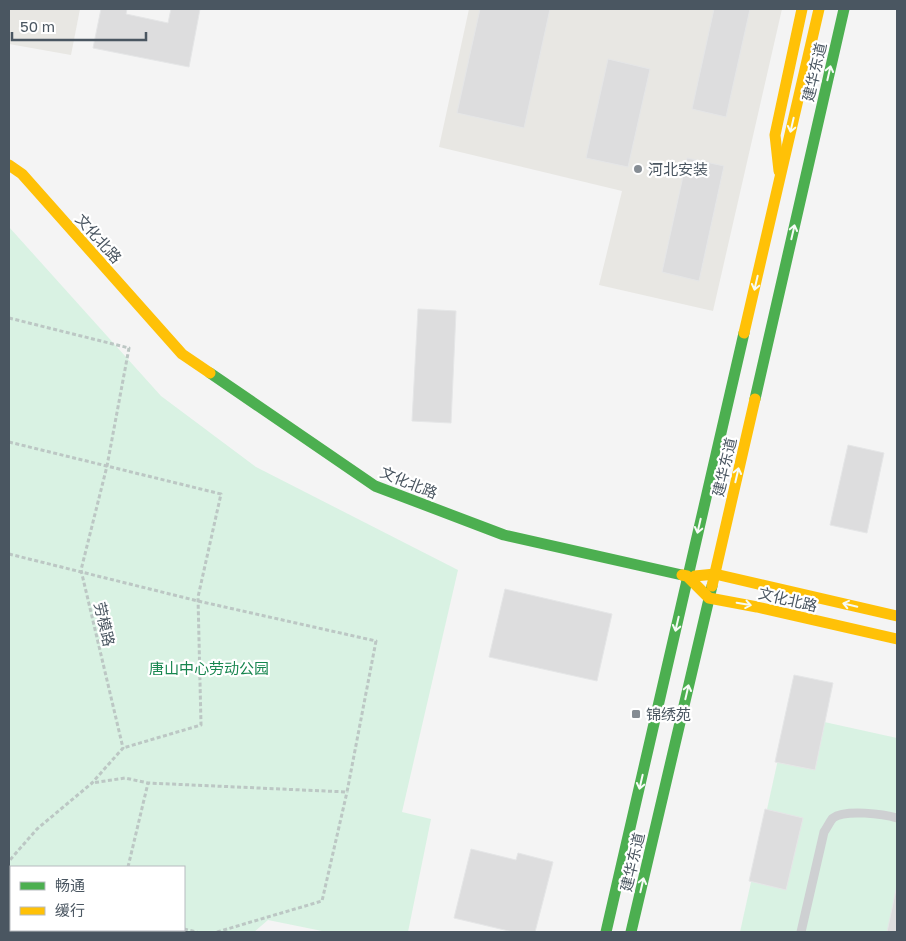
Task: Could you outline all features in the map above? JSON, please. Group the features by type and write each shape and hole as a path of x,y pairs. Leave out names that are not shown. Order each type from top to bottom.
{"main road":[{"path":"780,180 775,135 802,9"},
{"name":"建华东道","path":"606,932 819,9"},
{"name":"建华东道","path":"631,932 844,9"},
{"name":"文化北路","path":"9,165 22,174 182,354 375,486 504,536 687,576 715,574 897,616"},
{"path":"687,576 709,598"},
{"name":"文化北路","path":"709,598 897,639"}],"lane":[{"path":"801,932 824,832 834,818 849,814 883,814 897,818"}],"path":[{"name":"劳模路","path":"9,318 129,348 107,466 81,570 123,748"},
{"path":"9,442 221,494 198,601 200,725 123,748 92,782 37,829 9,861"},
{"path":"9,554 198,601 376,641 347,792 322,901 217,932"},
{"path":"92,782 125,778 148,783 347,792"},
{"path":"128,866 148,783"}],"shaded area":[{"path":"9,9 80,9 71,55 9,44"},
{"name":"河北安装","path":"469,9 782,9 713,311 599,285 622,191 439,147"}],"green space":[{"name":"唐山中心劳动公园","path":"9,227 161,396 256,467 458,570 402,812 431,819 408,932 327,932 268,920 254,932 102,931 185,931 185,866 10,866 9,910"},
{"path":"788,714 897,738 897,932 740,932"}],"building":[{"path":"101,9 127,9 126,14 168,23 171,9 200,9 189,67 93,48"},
{"path":"480,9 550,9 524,128 457,113"},
{"path":"714,9 750,9 726,117 692,109"},
{"path":"608,59 650,69 628,167 586,158"},
{"path":"687,158 724,166 699,281 662,272"},
{"path":"418,309 456,311 451,423 412,421"},
{"path":"848,445 884,453 867,533 830,525"},
{"path":"505,589 612,614 597,681 489,657"},
{"path":"794,675 833,683 815,770 775,762"},
{"path":"765,809 803,818 786,890 749,881"},
{"path":"471,849 516,860 518,853 553,862 535,932 513,932 454,918"},
{"path":"897,885 897,932 887,932"}],"traffic: fast":[{"path":"755,399 844,9"},
{"path":"606,932 744,333"},
{"path":"210,373 375,486 504,535 682,575"},
{"path":"631,932 712,586"}],"traffic: slow":[{"path":"779,171 775,135 802,9"},
{"path":"744,333 819,9"},
{"path":"9,165 22,174 182,354 210,373"},
{"path":"712,586 755,399"},
{"path":"695,576 715,574 897,616"},
{"path":"682,575 687,576 709,598 897,639"}],"place":[{"name":"河北安装","path":"638,169"},
{"name":"锦绣苑","path":"636,714"}]}
